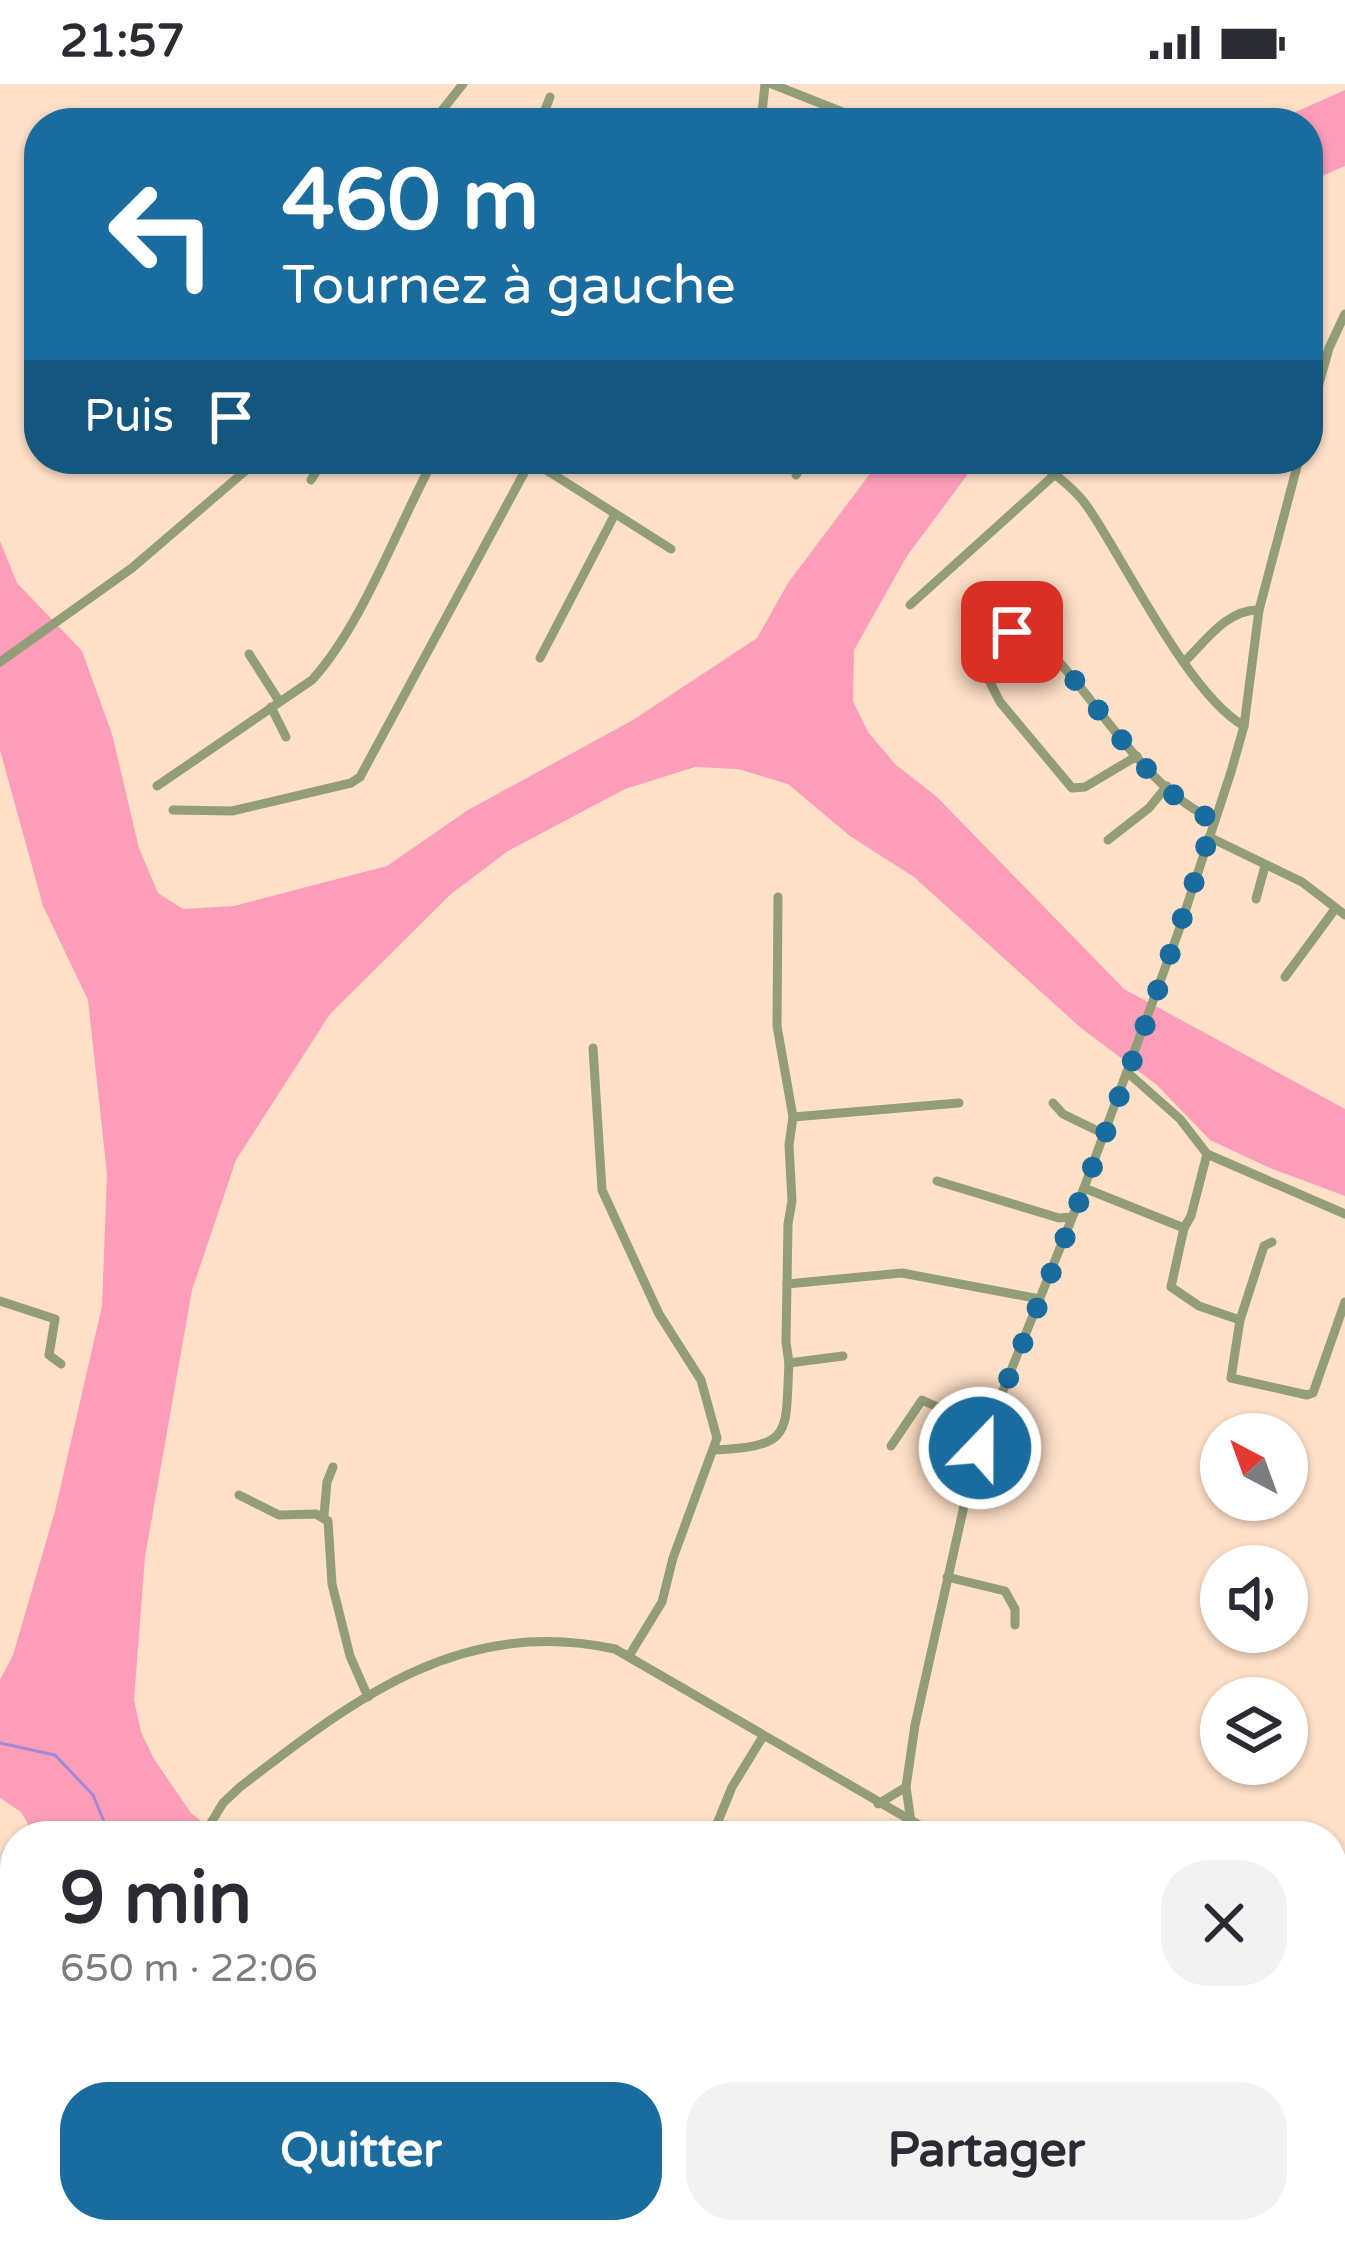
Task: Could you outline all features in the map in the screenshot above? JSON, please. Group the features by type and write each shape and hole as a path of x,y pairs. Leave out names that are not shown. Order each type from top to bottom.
{"street":[{"path":"444,108 463,84"},
{"path":"768,84 835,108"},
{"path":"546,108 550,97"},
{"path":"1323,371 1345,314"},
{"path":"0,662 132,568 242,474"},
{"path":"311,480 314,474"},
{"path":"157,786 322,669 358,610 426,474"},
{"path":"173,811 232,811 360,777 522,474"},
{"path":"553,474 670,549"},
{"path":"910,605 1052,474"},
{"path":"1054,474 1087,504 1214,701 1244,726"},
{"path":"910,1821 906,1787 915,1725 966,1497 1127,1072 1209,837 1244,726 1259,610 1295,474"},
{"path":"540,658 614,514"},
{"path":"981,600 1030,646 1049,651 1137,756 1197,813 1214,820"},
{"path":"1185,661 1229,618 1259,610"},
{"path":"975,653 1000,702 1072,788 1085,787 1137,756"},
{"path":"249,654 286,737"},
{"path":"1108,840 1167,786"},
{"path":"1209,837 1302,882 1340,912 1285,977"},
{"path":"1256,899 1265,866"},
{"path":"714,1450 772,1442 789,1409 789,1145 793,1117 777,1026 778,897"},
{"path":"593,1048 602,1190 659,1314 701,1380 717,1438 662,1603 629,1656"},
{"path":"1127,1072 1180,1119 1207,1154 1345,1214"},
{"path":"793,1117 959,1103"},
{"path":"1053,1103 1063,1114 1104,1134"},
{"path":"1207,1154 1172,1287 1198,1306 1240,1320"},
{"path":"937,1180 1072,1217"},
{"path":"1084,1187 1184,1228"},
{"path":"1272,1242 1264,1246 1240,1320 1231,1378 1307,1396 1319,1386 1345,1302"},
{"path":"788,1284 902,1273 1040,1299"},
{"path":"0,1301 55,1318 49,1355 61,1364"},
{"path":"789,1363 843,1356"},
{"path":"891,1446 922,1400 988,1430"},
{"path":"333,1467 324,1515 331,1528 330,1562 350,1656 368,1697"},
{"path":"238,1495 279,1515 324,1515"},
{"path":"947,1576 1005,1591 1015,1609 1015,1625"},
{"path":"211,1821 240,1787 418,1666 465,1649 518,1642 590,1644 629,1656 908,1821"},
{"path":"718,1821 732,1787 762,1738"},
{"path":"878,1804 906,1787"}],"shaded area":[{"path":"1345,90 1345,166 1323,176 1323,108 1305,108"},
{"path":"870,474 968,474 907,556 854,650 853,701 868,732 1124,989 1345,1109 1345,1196 1210,1140 1157,1085 1081,1028 914,877 850,836 788,784 738,769 695,767 625,789 508,851 451,894 330,1014 236,1160 192,1290 145,1557 134,1700 141,1732 154,1759 201,1821 26,1821 0,1798 0,1680 13,1655 55,1511 102,1306 107,1174 88,1000 43,906 0,750 0,541 17,583 82,651 112,734 139,848 158,893 183,909 234,906 387,866 468,810 633,720 757,638 788,583"}],"waterway":[{"path":"0,1743 55,1755 93,1795 104,1821"}],"route":[{"path":"980,1448 1084,1187 1178,933 1214,820 1186,805 1137,756 1049,651 1030,646 1012,632"}]}
